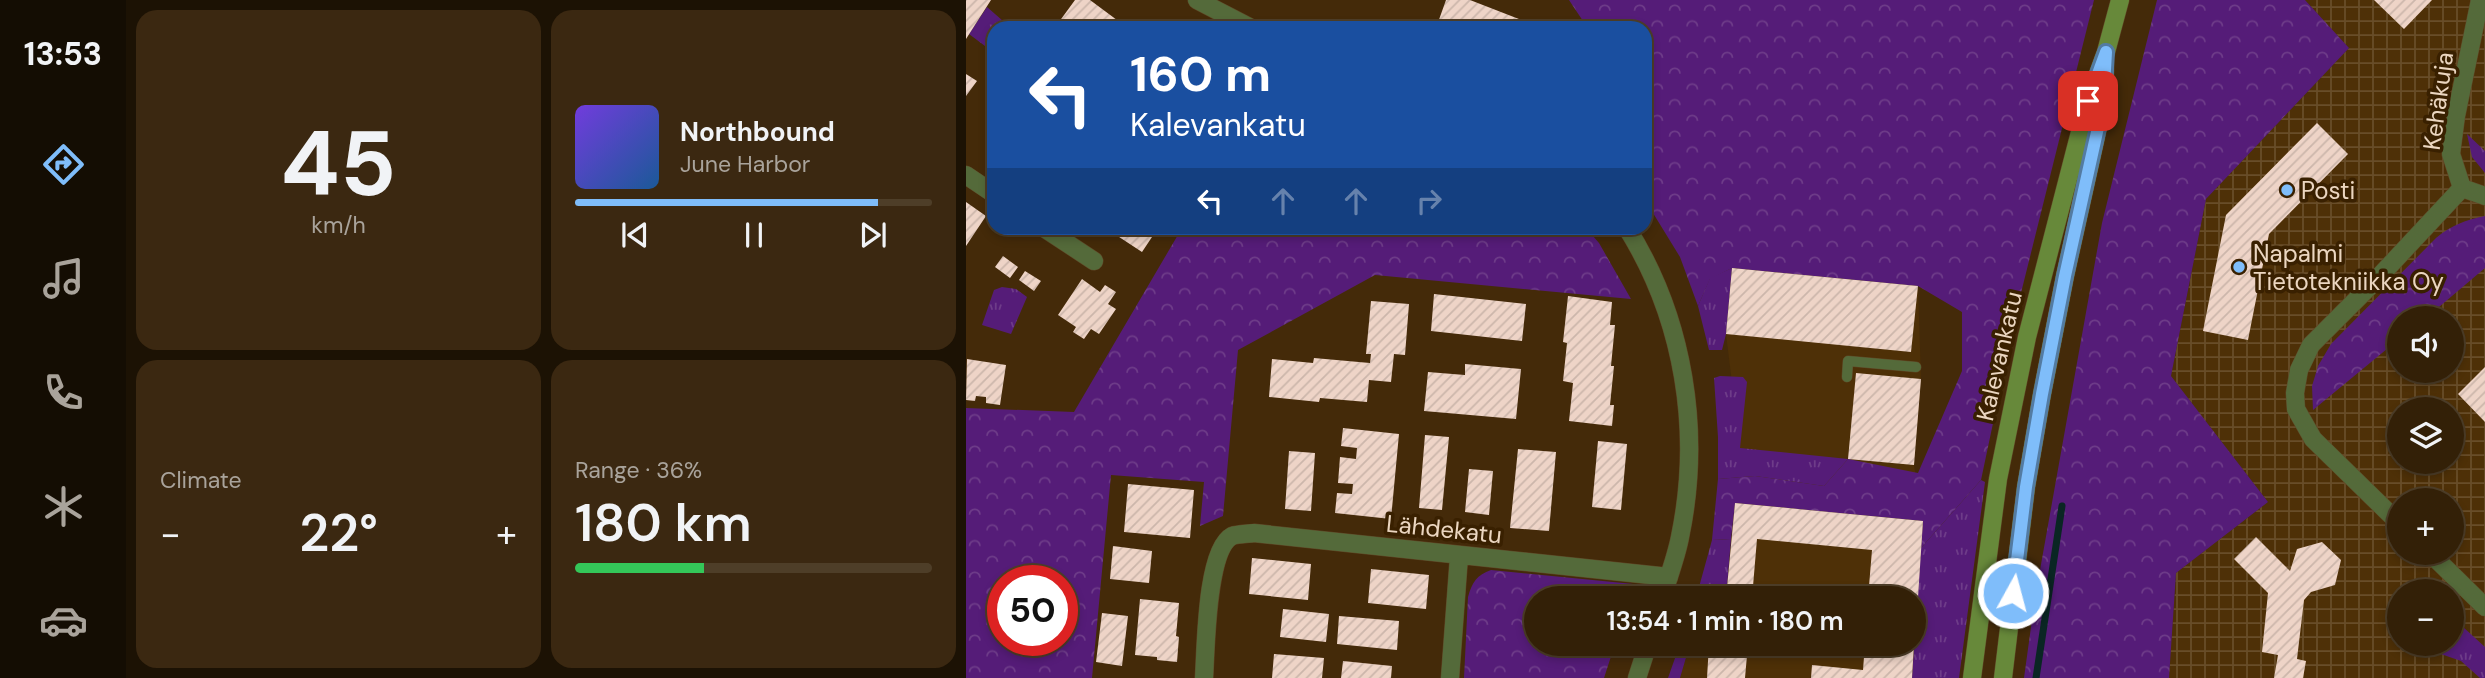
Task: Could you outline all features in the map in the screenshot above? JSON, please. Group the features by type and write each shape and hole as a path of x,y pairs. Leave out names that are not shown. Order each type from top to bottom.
{"main road":[{"name":"Kalevankatu","path":"1972,678 1985,568 2013,400 2088,101 2106,52 2120,0"},
{"name":"Kalevankatu","path":"2003,678 2029,474 2065,276 2103,105 2106,52"}],"street":[{"path":"1197,0 1238,21"},
{"name":"Kehäkuja","path":"2462,188 2451,154 2456,116 2480,0"},
{"path":"966,175 987,189"},
{"path":"2387,511 2313,439 2297,409 2295,393 2299,370 2311,345 2376,281 2462,188 2485,195"},
{"path":"1055,235 1094,261"},
{"path":"1631,235 1646,259 1666,307 1677,343 1684,381 1689,456 1685,506 1680,539 1666,586"},
{"name":"Lähdekatu","path":"1204,678 1213,568 1219,550 1232,537 1254,533 1669,578"},
{"path":"1450,678 1459,556"},
{"path":"2442,565 2485,607"},
{"path":"1637,678 1644,656"}],"lane":[{"path":"1847,377 1848,361 1916,367"}],"shaded area":[{"path":"2305,0 2485,0 2485,678 2169,678 2176,573 2268,502 2171,376 2206,199 2349,48"},
{"path":"1732,268 1918,286 1921,379 1914,465 1923,521 1920,586 1727,586 1740,448 1726,334"},
{"path":"1686,656 1917,656 1916,678 1680,678"}],"green space":[{"path":"1569,0 2094,0 2018,305 1981,480 1921,548 1923,521 1735,503 1731,539 1712,540 1718,479 1755,476 1824,486 1848,459 1918,473 1962,371 1962,312 1918,286 1732,268 1710,279 1698,306 1680,257 1652,211 1652,21 1583,21"},
{"path":"2157,0 2305,0 2349,48 2206,199 2171,376 2268,502 2176,573 2169,678 2024,678 2035,598 2102,223"},
{"path":"987,7 1003,21 987,21 987,48 969,34"},
{"path":"2467,134 2485,151 2485,173 2472,157"},
{"path":"2485,216 2485,268 2440,306 2387,306 2387,349 2313,410 2312,386 2318,366 2331,344 2436,238 2471,219"},
{"path":"1178,235 1592,235 1599,243 1631,299 1375,275 1238,350 1223,516 1200,526 1204,482 1111,475 1092,678 966,678 966,408 1074,412"},
{"path":"1732,268 1722,350 1709,350 1698,306 1710,278"},
{"path":"1002,287 1016,289 1027,297 1011,334 982,325 994,290"},
{"path":"1743,377 1747,382 1740,448 1848,459 1824,486 1755,476 1718,479 1714,378"},
{"path":"1981,480 1985,482 1959,678 1912,678 1914,656 1926,656 1926,586 1918,586 1921,548"},
{"path":"1731,539 1727,586 1699,586 1712,540"},
{"path":"1491,570 1633,584 1524,586 1524,656 1611,656 1604,678 1464,678 1468,597 1471,587 1482,574"},
{"path":"2464,628 2485,647 2485,678 2480,678 2461,661 2447,656 2464,656"},
{"path":"1676,656 1686,656 1680,678 1668,678"}],"building":[{"path":"966,0 991,0 966,39"},
{"path":"1075,0 1090,0 1118,21 1060,21"},
{"path":"1446,0 1470,0 1524,21 1438,21"},
{"path":"2374,0 2432,0 2404,29"},
{"path":"966,74 977,81 966,96"},
{"path":"2317,123 2348,154 2269,234 2248,340 2203,331 2226,215"},
{"path":"966,202 986,216 966,246"},
{"path":"1116,235 1153,235 1142,252"},
{"path":"1003,256 1018,267 1010,278 995,267"},
{"path":"1732,268 1918,286 1911,352 1726,334"},
{"path":"1025,271 1041,281 1034,291 1019,280"},
{"path":"1082,279 1100,292 1105,285 1116,292 1108,304 1116,309 1099,334 1091,329 1084,339 1073,332 1076,327 1058,315"},
{"path":"1434,294 1526,304 1522,341 1431,331"},
{"path":"1568,296 1612,302 1610,325 1615,325 1611,366 1614,366 1610,405 1614,405 1612,426 1569,421 1573,383 1563,381 1567,343 1563,342"},
{"path":"1371,301 1409,304 1405,355 1394,354 1391,382 1369,380 1367,402 1320,398 1319,402 1269,397 1272,359 1313,363 1314,358 1370,363 1371,354 1366,354"},
{"path":"967,359 1006,365 1000,405 986,403 986,397 976,396 975,401 966,400"},
{"path":"1465,364 1521,369 1516,419 1424,411 1428,372 1465,375"},
{"path":"2485,367 2485,422 2464,397 2458,394"},
{"path":"1856,373 1921,379 1914,465 1848,459"},
{"path":"1343,428 1399,434 1391,519 1335,513 1337,493 1352,494 1353,484 1338,483 1340,457 1356,459 1357,448 1341,446"},
{"path":"1425,435 1449,437 1442,510 1419,508"},
{"path":"1598,441 1627,444 1621,510 1592,507"},
{"path":"1518,449 1556,452 1549,531 1510,528"},
{"path":"1289,451 1315,453 1311,511 1285,509"},
{"path":"1469,469 1493,471 1489,515 1465,512"},
{"path":"1128,484 1194,490 1190,538 1124,532"},
{"path":"1735,503 1923,521 1919,586 1869,586 1872,550 1757,539 1753,586 1727,586"},
{"path":"2256,537 2290,571 2297,549 2322,542 2341,560 2335,585 2311,592 2304,600 2297,659 2306,661 2303,678 2274,678 2278,655 2262,652 2268,593 2234,559"},
{"path":"1113,546 1152,551 1149,583 1110,579"},
{"path":"1252,558 1311,564 1308,600 1249,594"},
{"path":"1371,569 1429,575 1426,609 1368,603"},
{"path":"1140,599 1179,603 1177,662 1135,655"},
{"path":"1283,609 1329,614 1326,642 1280,637"},
{"path":"1102,613 1128,616 1122,666 1096,662"},
{"path":"1339,616 1399,621 1397,650 1337,644"},
{"path":"1274,654 1324,658 1322,678 1272,678"},
{"path":"1708,656 1747,656 1745,678 1707,678"},
{"path":"1864,656 1913,656 1912,678 1811,678 1812,665 1863,670"},
{"path":"1343,661 1392,666 1391,678 1341,678"}],"waterway":[{"path":"2036,678 2062,506"}],"place":[{"name":"Posti","path":"2287,190"},
{"name":"Napalmi Tietotekniikka Oy","path":"2239,267"}],"route":[{"path":"2013,593 2026,487 2042,394 2103,105 2106,52 2088,101"}]}
